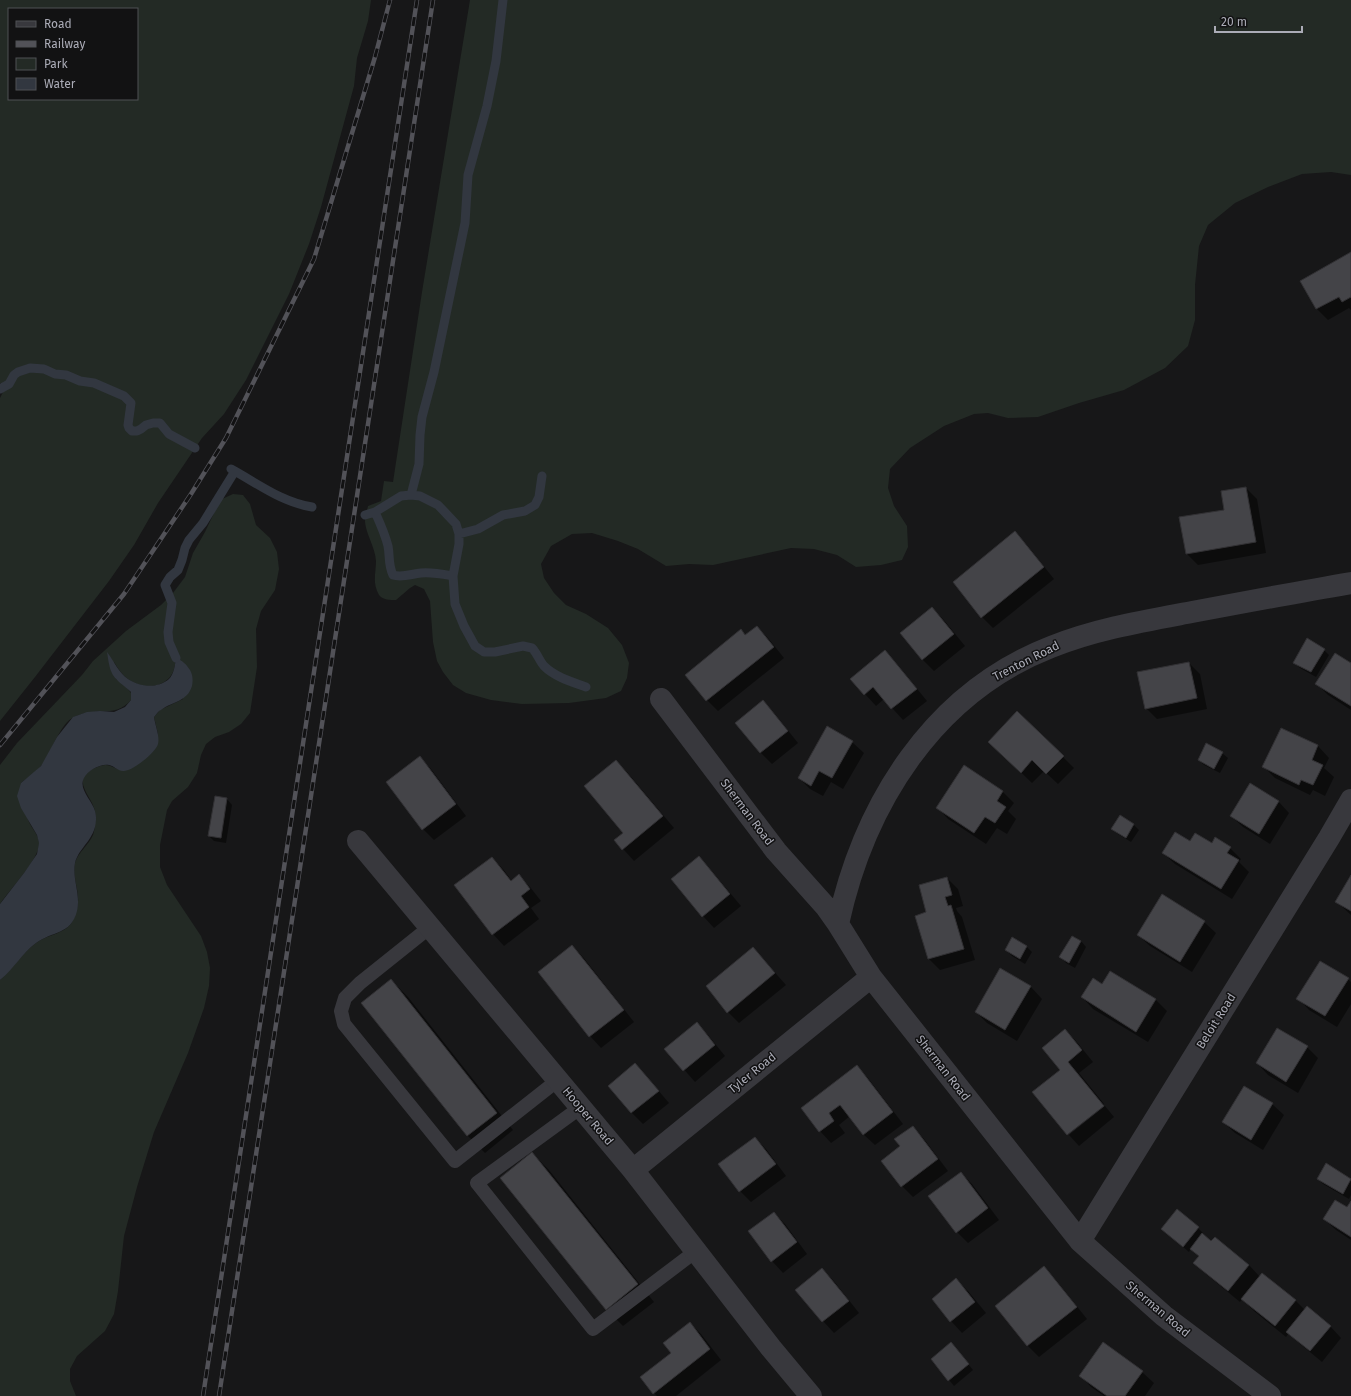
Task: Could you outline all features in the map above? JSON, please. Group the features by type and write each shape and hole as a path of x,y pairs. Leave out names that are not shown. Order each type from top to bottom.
{"street":[{"name":"Trenton Road","path":"838,924 843,901 858,856 875,816 894,782 915,750 939,722 952,708 982,684 1030,656 1050,647 1093,632 1137,622 1351,582"},
{"name":"Sherman Road","path":"661,699 776,851 815,894 838,924 871,977 1080,1241 1164,1316 1270,1396"},
{"name":"Beloit Road","path":"1080,1241 1351,800"},
{"name":"Hooper Road","path":"358,841 633,1170 771,1348 811,1396"},
{"name":"Tyler Road","path":"633,1170 871,977"}],"lane":[{"path":"430,928 360,983 346,998 341,1011 344,1024 455,1161 558,1080"},
{"path":"580,1107 476,1183 593,1329 696,1252"}],"green space":[{"path":"0,0 371,0 368,21 357,58 354,86 321,207 309,244 289,294 246,380 224,414 202,438 158,503 134,545 109,581 0,721 0,398 3,392 2,384 0,383"},
{"path":"470,0 1351,0 1351,175 1331,172 1302,174 1268,187 1235,203 1208,225 1199,246 1195,285 1195,320 1188,346 1165,368 1124,390 1038,417 1008,418 988,413 974,414 944,426 910,448 890,469 888,488 894,506 907,526 908,547 902,560 881,565 856,567 837,555 814,549 791,548 713,565 689,564 666,566 638,549 592,533 572,534 551,546 541,564 544,578 554,593 566,605 586,614 608,628 622,645 629,663 627,678 621,691 606,698 569,703 522,704 491,700 466,693 453,685 443,672 437,661 433,642 430,601 424,589 415,585 396,600 385,599 379,595 375,582 376,561 365,522 368,506 381,501 384,481 393,482 422,292"},
{"path":"233,494 243,495 250,504 256,525 270,538 277,552 279,569 275,590 261,611 256,629 257,667 250,713 241,724 229,732 215,737 206,744 201,755 197,773 188,787 172,801 167,810 160,845 160,867 167,885 201,936 207,952 210,968 209,986 204,1008 188,1053 154,1132 137,1187 124,1236 114,1314 105,1331 77,1356 70,1369 70,1381 76,1396 0,1396 0,980 31,947 41,940 62,931 70,925 73,920 78,902 78,892 74,873 75,863 76,859 93,835 96,819 93,805 84,788 84,777 87,772 101,766 108,765 117,769 158,734 154,717 160,710 183,699 176,659 175,667 170,677 164,682 154,686 143,686 128,679 114,662 116,679 125,685 131,693 131,700 125,706 118,709 111,711 90,712 74,717 64,726 40,767 21,783 26,814 38,839 38,849 24,874 0,904 0,765 17,743 82,675 93,661 126,631 161,605 173,593 185,577 193,553 222,499"}],"water":[{"path":"107,652 119,670 128,679 138,684 148,686 154,686 169,679 175,666 176,658 181,660 192,674 192,686 187,695 158,712 154,717 158,734 158,744 153,752 143,761 132,768 123,771 113,766 102,765 88,773 84,778 84,790 96,813 96,820 93,833 77,857 75,863 74,869 78,905 74,919 66,929 42,939 31,947 0,980 0,904 37,854 39,843 37,835 21,808 17,796 21,783 41,766 57,737 73,717 87,712 114,712 125,707 131,700 131,692 112,674"}],"building":[{"path":"1351,252 1351,297 1342,302 1339,297 1316,309 1300,281"},
{"path":"1246,487 1256,542 1186,554 1179,517 1224,510 1221,491"},
{"path":"1015,531 1044,567 981,618 953,582"},
{"path":"932,607 954,634 922,660 900,633"},
{"path":"757,626 774,647 706,701 685,675 741,629 745,635"},
{"path":"1307,638 1325,649 1311,672 1293,663"},
{"path":"885,650 917,689 891,709 873,687 864,695 850,679"},
{"path":"1335,653 1351,663 1351,706 1315,684"},
{"path":"1189,662 1197,698 1145,709 1137,672"},
{"path":"763,700 788,731 760,753 735,723"},
{"path":"1017,711 1064,756 1046,774 1032,760 1021,773 988,742"},
{"path":"827,726 853,741 832,778 819,771 811,786 798,778"},
{"path":"1281,728 1318,745 1312,760 1323,765 1313,785 1301,780 1299,785 1262,767"},
{"path":"1206,743 1223,752 1214,769 1198,760"},
{"path":"420,756 456,804 422,830 386,782"},
{"path":"616,760 663,816 622,850 614,840 623,833 584,786"},
{"path":"964,765 1003,791 997,801 1006,807 995,823 985,817 974,833 936,808"},
{"path":"1250,783 1279,801 1259,834 1230,816"},
{"path":"215,796 227,798 221,838 208,836"},
{"path":"1120,815 1134,824 1126,838 1111,829"},
{"path":"1175,832 1190,841 1195,833 1212,843 1215,837 1231,847 1227,853 1239,860 1221,889 1162,853"},
{"path":"699,856 730,894 702,917 671,879"},
{"path":"492,857 511,881 519,874 530,889 521,896 529,907 492,935 454,885"},
{"path":"1351,875 1351,911 1335,902"},
{"path":"947,877 952,895 945,897 948,906 951,905 964,949 928,959 915,916 926,912 919,885"},
{"path":"1162,894 1205,921 1180,962 1137,935"},
{"path":"1072,936 1081,941 1069,963 1059,957"},
{"path":"1012,937 1027,946 1020,959 1005,950"},
{"path":"572,945 624,1010 589,1037 538,972"},
{"path":"753,947 775,973 727,1013 706,986"},
{"path":"1320,961 1349,978 1325,1016 1296,999"},
{"path":"1000,968 1031,986 1005,1030 975,1012"},
{"path":"1110,971 1156,999 1136,1032 1081,997 1093,978 1102,984"},
{"path":"391,979 497,1113 467,1136 361,1003"},
{"path":"697,1022 715,1045 683,1071 664,1049"},
{"path":"1277,1028 1308,1046 1286,1082 1256,1063"},
{"path":"1065,1029 1082,1050 1068,1062 1104,1106 1067,1135 1032,1092 1060,1070 1042,1048"},
{"path":"635,1063 659,1091 631,1113 608,1086"},
{"path":"857,1065 893,1112 863,1135 840,1105 829,1113 834,1121 819,1132 801,1108"},
{"path":"1244,1086 1273,1103 1251,1140 1222,1122"},
{"path":"913,1126 938,1159 901,1187 881,1161 900,1146 894,1139"},
{"path":"755,1137 776,1164 739,1192 718,1164"},
{"path":"532,1152 638,1284 606,1310 500,1178"},
{"path":"1326,1163 1351,1179 1343,1194 1317,1179"},
{"path":"961,1172 988,1208 956,1233 928,1196"},
{"path":"1335,1200 1347,1207 1351,1201 1351,1237 1323,1219"},
{"path":"1177,1209 1199,1227 1183,1247 1161,1229"},
{"path":"774,1212 797,1242 771,1262 748,1231"},
{"path":"1202,1233 1211,1241 1215,1237 1249,1265 1228,1291 1193,1263 1199,1256 1190,1249"},
{"path":"1044,1266 1077,1307 1027,1346 995,1306"},
{"path":"822,1268 849,1301 822,1322 795,1290"},
{"path":"1262,1273 1296,1300 1275,1326 1241,1299"},
{"path":"956,1278 975,1302 950,1322 932,1299"},
{"path":"1307,1306 1331,1326 1310,1351 1286,1332"},
{"path":"690,1322 710,1349 653,1394 640,1377 671,1353 663,1343"},
{"path":"951,1342 969,1364 948,1381 931,1359"},
{"path":"1103,1342 1143,1371 1125,1396 1107,1396 1079,1376"}],"waterway":[{"path":"411,495 419,464 422,417 434,372 465,223 468,175 487,106 496,61 503,0"},
{"path":"0,389 9,384 14,375 18,372 30,368 44,369 55,374 66,375 80,381 94,383 124,396 131,403 128,425 132,431 137,431 146,425 160,423 169,434 195,448"},
{"path":"231,469 290,501 312,507"},
{"path":"176,658 169,642 168,632 172,603 165,585 170,577 178,570 189,540 203,523 235,471"},
{"path":"459,534 478,529 503,515 525,511 535,505 539,497 542,476"},
{"path":"375,512 401,496 420,496 438,505 456,524 459,534 459,544 453,576 455,604 464,626 475,646 484,652 495,652 523,646 532,648 548,670 564,679 586,687"},
{"path":"365,515 375,512 387,542 390,568 393,575 403,576 429,573 453,576"}],"railway":[{"path":"0,745 124,594 191,494 226,438 314,259 375,57 390,0"},
{"path":"203,1396 417,0"},
{"path":"219,1396 433,0"}]}
